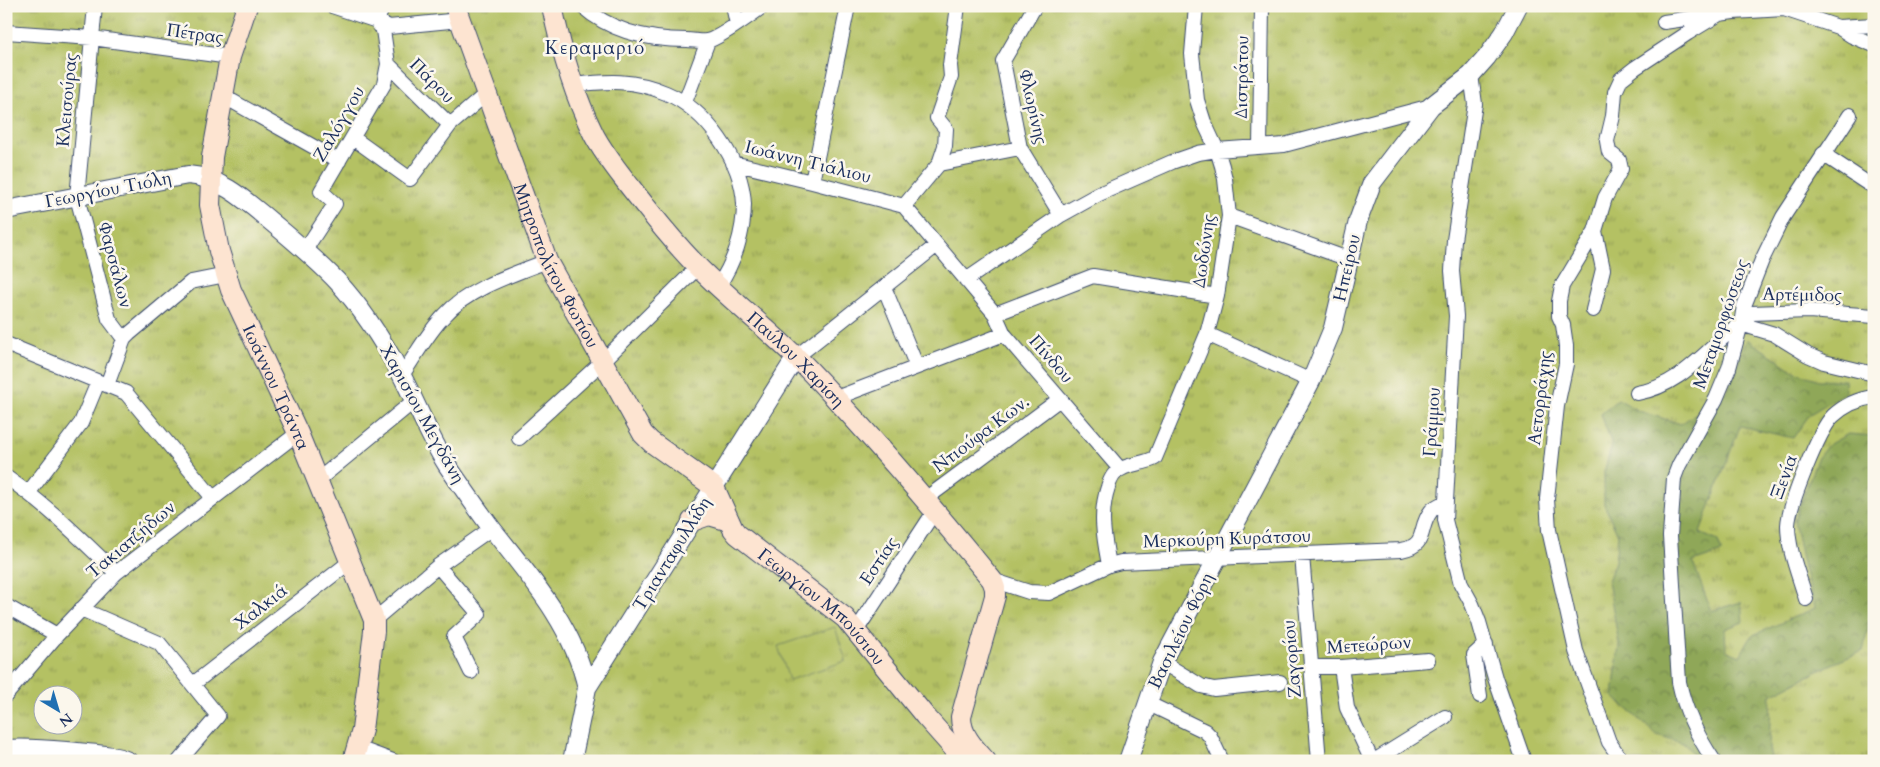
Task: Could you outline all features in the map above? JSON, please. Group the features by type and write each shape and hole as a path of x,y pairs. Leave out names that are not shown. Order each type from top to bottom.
{"main road":[{"name":"Ιωάννου Τράντα","path":"247,6 230,57 212,157 210,205 231,290 298,433 352,561 374,620 363,720 355,754"},
{"name":"Παύλου Χαρίση","path":"552,6 557,32 573,85 587,120 603,150 656,219 698,267 796,357 836,398 894,463 992,580"},
{"name":"Μητροπολίτου Φωτίου","path":"458,13 546,261 642,434 714,487"},
{"name":"Γεωργίου Μπούσιου","path":"714,487 737,534 845,618 935,728 965,761"},
{"path":"692,521 709,515 729,521"},
{"path":"986,761 965,734 961,724 961,717 995,596 992,580"},
{"path":"935,728 951,725 961,717"}],"street":[{"name":"Κλεισούρας","path":"77,197 94,6"},
{"path":"332,6 377,20 389,27 458,13"},
{"name":"Ζαλόγγου","path":"305,250 335,204 321,191 384,84 388,64 383,30 365,6"},
{"path":"377,20 382,6"},
{"path":"582,6 600,19 648,38 708,41 763,6"},
{"path":"733,6 736,24"},
{"path":"812,182 848,6"},
{"path":"958,6 950,65 951,77 937,118 946,129 945,146 939,164 904,206 995,314 1004,334"},
{"name":"Φλωρίνης","path":"1035,6 1003,61 1020,148 1061,215"},
{"name":"Δωδώνης","path":"1120,469 1147,463 1155,458 1207,334 1217,296 1229,216 1225,179 1217,150 1204,122 1196,92 1192,54 1196,6"},
{"name":"Διστράτου","path":"1260,148 1262,6"},
{"name":"Ηπείρου","path":"1217,558 1312,381 1333,328 1358,221 1372,183 1431,106 1470,75 1487,57 1504,33 1518,6"},
{"path":"1664,22 1721,13 1759,9 1784,9 1838,27 1852,36 1874,45"},
{"name":"Αετορράχης","path":"1622,761 1609,742 1576,651 1548,530 1547,499 1549,475 1557,406 1566,364 1566,346 1559,301 1562,286 1595,231 1605,198 1621,169 1619,160 1610,152 1607,142 1613,116 1615,92 1621,79 1721,13"},
{"path":"1838,27 1874,25"},
{"name":"Πέτρας","path":"6,32 92,38 230,57"},
{"path":"685,102 708,41"},
{"name":"Πάρου","path":"388,64 450,125"},
{"name":"Γράμμου","path":"1470,75 1475,104 1454,240 1452,271 1456,316 1451,432 1444,502 1445,520 1461,584 1472,604 1524,761"},
{"name":"Ιωάννη Τιάλιου","path":"573,85 601,81 623,81 643,85 666,93 685,102 708,123 733,163 904,206"},
{"path":"353,138 410,179 450,125 486,94"},
{"path":"223,96 339,161"},
{"path":"966,280 1061,215 1142,174 1198,153 1284,145 1431,106"},
{"name":"Μεταμορφώσεως","path":"1714,761 1695,730 1683,700 1680,682 1670,536 1674,478 1679,465 1716,398 1729,368 1744,306 1762,260 1783,217 1850,115"},
{"path":"939,164 1020,148"},
{"path":"1823,154 1874,186"},
{"path":"718,286 733,258 740,238 743,218 744,202 733,163"},
{"name":"Γεωργίου Τιόλη","path":"6,210 188,175 211,179"},
{"name":"Χαρισίου Μεγδάνη","path":"211,179 222,184 305,250 336,280 359,307 402,374 446,463 492,528 552,606 583,669 587,688"},
{"name":"Φαρσάλων","path":"77,197 109,319 124,339"},
{"path":"1229,216 1348,259"},
{"path":"1593,310 1603,269 1595,231"},
{"path":"796,357 937,245"},
{"path":"402,374 444,315 456,304 471,294 546,261"},
{"path":"519,438 602,362 698,267"},
{"path":"29,492 81,423 124,339 191,282 226,275"},
{"path":"995,314 1093,276 1217,296"},
{"path":"884,287 917,367"},
{"name":"Αρτέμιδος","path":"1637,393 1654,389 1677,378 1752,313 1809,311 1874,316"},
{"path":"1741,324 1774,334 1824,362 1874,374"},
{"name":"Πίνδου","path":"836,398 1004,334 1120,469"},
{"path":"1207,334 1312,381"},
{"path":"6,344 126,394 213,498"},
{"name":"Τριανταφυλλίδη","path":"572,761 587,688 796,357"},
{"name":"Ξενία","path":"1806,599 1789,540 1788,522 1802,479 1816,444 1828,422 1840,410 1856,400 1874,397"},
{"name":"Ντιούφα Κων.","path":"929,506 1060,398"},
{"path":"318,480 414,401"},
{"name":"Τακιατζήδων","path":"6,695 57,635 116,573 298,433"},
{"path":"1109,565 1103,534 1104,497 1112,476 1120,469"},
{"path":"6,477 29,492 64,522 116,573"},
{"name":"Μερκούρη Κυράτσου","path":"992,580 1029,592 1049,593 1109,565 1121,562 1401,550 1412,548 1418,544 1431,510 1444,502"},
{"name":"Εστίας","path":"856,630 929,506"},
{"path":"374,620 438,566 492,528"},
{"name":"Ζαγορίου","path":"1302,555 1319,761"},
{"name":"Βασιλείου Φόρη","path":"1128,761 1162,662 1217,558"},
{"name":"Χαλκιά","path":"193,684 352,561"},
{"path":"438,566 479,614 454,637 471,672"},
{"path":"6,606 57,635"},
{"path":"81,609 159,642 218,716 179,761"},
{"path":"1480,696 1474,655 1486,644"},
{"name":"Μετεώρων","path":"1311,667 1341,668 1428,660"},
{"path":"1162,662 1201,686 1214,689 1280,682"},
{"path":"1341,668 1347,708 1373,761 1445,717"},
{"path":"1147,703 1205,731 1210,736 1222,761"},
{"path":"6,749 39,749 99,754 119,757 128,761"},
{"path":"355,754 393,761"}],"green space":[{"path":"6,6 1874,6 1874,761 6,761"},
{"path":"1747,339 1796,372 1819,380 1845,380 1846,392 1810,414 1793,438 1740,426 1700,533 1718,541 1722,552 1693,562 1711,611 1741,602 1743,622 1725,629 1726,650 1740,656 1751,636 1815,608 1794,521 1817,459 1828,445 1848,434 1874,436 1874,600 1863,651 1830,665 1771,695 1769,749 1772,761 1697,761 1686,744 1657,735 1613,696 1619,644 1608,581 1615,561 1618,535 1604,504 1604,472 1612,445 1601,414 1618,399 1639,411 1681,424 1727,391"},
{"path":"835,627 846,661 789,680 778,646"}],"district":[{"name":"Κεραμαριό","path":"595,48"}]}
